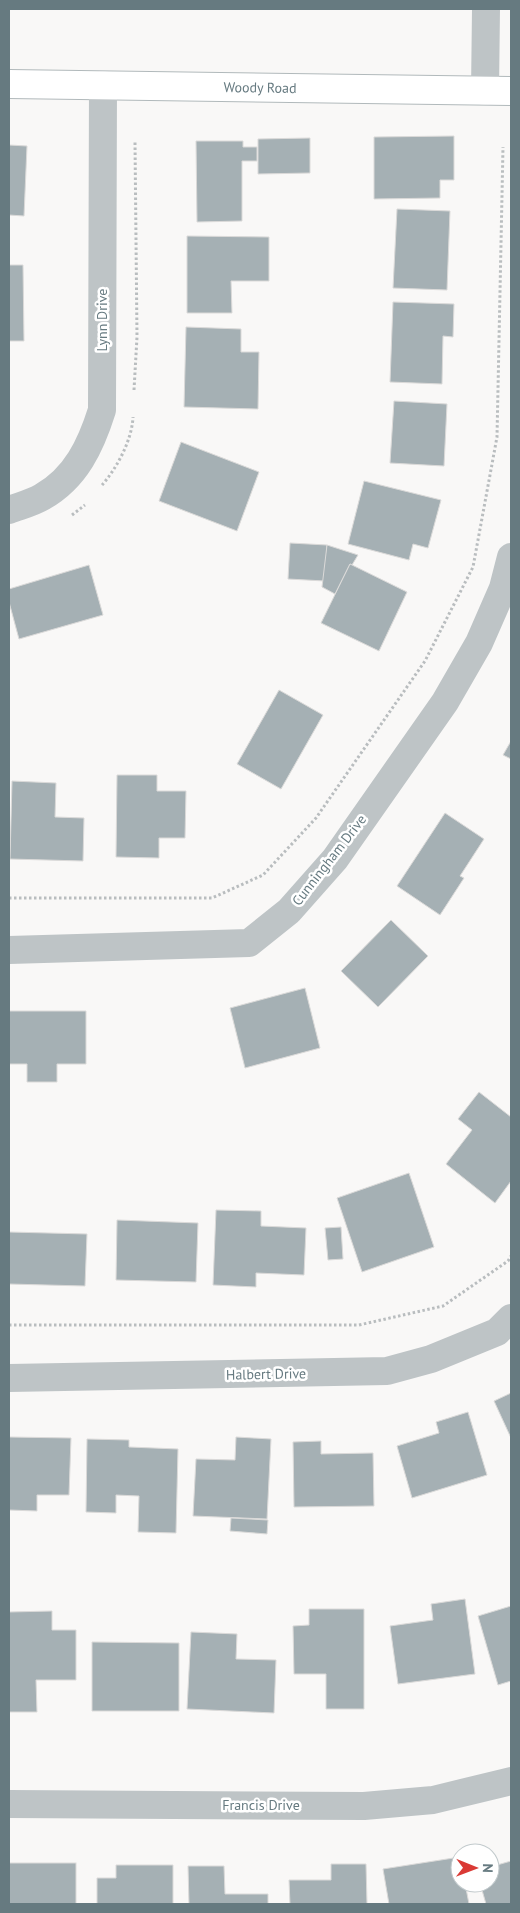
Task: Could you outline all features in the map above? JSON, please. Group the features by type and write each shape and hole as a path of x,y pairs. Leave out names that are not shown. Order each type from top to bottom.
{"street":[{"path":"486,9 498,91"},
{"name":"Woody Road","path":"9,84 498,91"},
{"name":"Lynn Drive","path":"9,510 42,498 73,473 92,441 102,410 103,85"},
{"name":"Cunningham Drive","path":"9,950 249,943 289,911 335,859 445,702 480,643 503,588 511,557"},
{"name":"Halbert Drive","path":"9,1378 388,1371 431,1359 497,1332 511,1318"},
{"name":"Francis Drive","path":"9,1804 364,1806 433,1800 511,1781"}],"path":[{"path":"9,898 212,898 262,874 316,818 425,661 472,567 497,437 503,147"},
{"path":"9,1325 359,1325 443,1306 508,1261 511,1256"}],"building":[{"path":"454,136 454,180 440,180 440,198 374,199 374,137"},
{"path":"310,138 310,173 258,174 258,139"},
{"path":"196,141 243,141 243,147 257,147 257,161 242,161 242,221 197,222"},
{"path":"9,145 27,146 24,216 9,215"},
{"path":"397,209 450,211 447,290 393,288"},
{"path":"187,236 269,237 269,281 231,281 232,313 187,313"},
{"path":"9,265 23,265 24,341 9,341"},
{"path":"393,302 454,304 453,337 443,336 442,384 390,382"},
{"path":"186,327 241,329 241,352 259,352 258,409 184,407"},
{"path":"394,401 447,404 444,466 390,463"},
{"path":"181,442 259,472 237,531 159,501"},
{"path":"364,481 441,500 428,548 413,544 409,560 348,544"},
{"path":"290,543 327,545 325,581 288,579"},
{"path":"327,545 358,555 352,565 350,564 335,594 322,587"},
{"path":"350,564 407,592 379,651 321,623"},
{"path":"89,565 103,615 19,639 9,602 9,589"},
{"path":"279,690 323,715 281,789 237,764"},
{"path":"511,741 511,759 503,755"},
{"path":"117,775 157,775 157,791 186,791 185,838 159,838 159,858 116,857"},
{"path":"12,781 56,783 55,817 84,818 83,861 10,859"},
{"path":"445,813 484,839 460,876 464,878 440,915 397,886"},
{"path":"391,920 428,956 378,1007 341,971"},
{"path":"305,988 320,1048 245,1068 230,1008"},
{"path":"9,1011 86,1011 86,1064 57,1064 57,1082 27,1082 27,1064 9,1064"},
{"path":"479,1092 511,1117 511,1181 495,1203 446,1164 472,1130 458,1119"},
{"path":"409,1173 434,1247 362,1272 337,1198"},
{"path":"216,1210 261,1211 261,1226 306,1228 304,1275 256,1273 256,1287 213,1285"},
{"path":"117,1220 198,1223 196,1282 116,1280"},
{"path":"341,1227 343,1259 328,1260 325,1228"},
{"path":"9,1232 87,1234 85,1286 9,1284"},
{"path":"511,1393 511,1438 494,1401"},
{"path":"468,1412 487,1475 412,1498 397,1446 439,1433 436,1422"},
{"path":"9,1437 71,1438 69,1495 37,1495 37,1511 9,1510"},
{"path":"236,1437 271,1439 267,1519 193,1516 196,1459 235,1460"},
{"path":"87,1439 129,1440 129,1447 178,1449 176,1533 138,1532 139,1496 116,1495 116,1513 86,1512"},
{"path":"321,1441 321,1454 373,1453 374,1506 294,1507 293,1442"},
{"path":"231,1518 268,1520 267,1534 230,1531"},
{"path":"465,1599 475,1674 398,1684 390,1626 433,1620 431,1604"},
{"path":"511,1606 511,1681 498,1685 478,1616"},
{"path":"309,1609 364,1609 364,1709 326,1709 326,1674 294,1674 293,1626 309,1625"},
{"path":"52,1611 52,1630 76,1630 76,1680 36,1680 37,1712 9,1712 9,1612"},
{"path":"191,1632 237,1634 236,1659 276,1660 274,1713 187,1709"},
{"path":"92,1642 179,1643 179,1711 92,1711"},
{"path":"450,1859 450,1893 467,1893 469,1904 389,1904 383,1869"},
{"path":"511,1861 511,1904 486,1904 483,1893 500,1893 500,1864"},
{"path":"9,1863 76,1863 76,1904 9,1904"},
{"path":"331,1864 366,1864 367,1904 290,1904 289,1880 331,1880"},
{"path":"116,1865 173,1865 173,1904 97,1904 97,1878 116,1878"},
{"path":"188,1866 224,1866 225,1894 268,1894 268,1904 189,1904"}]}
